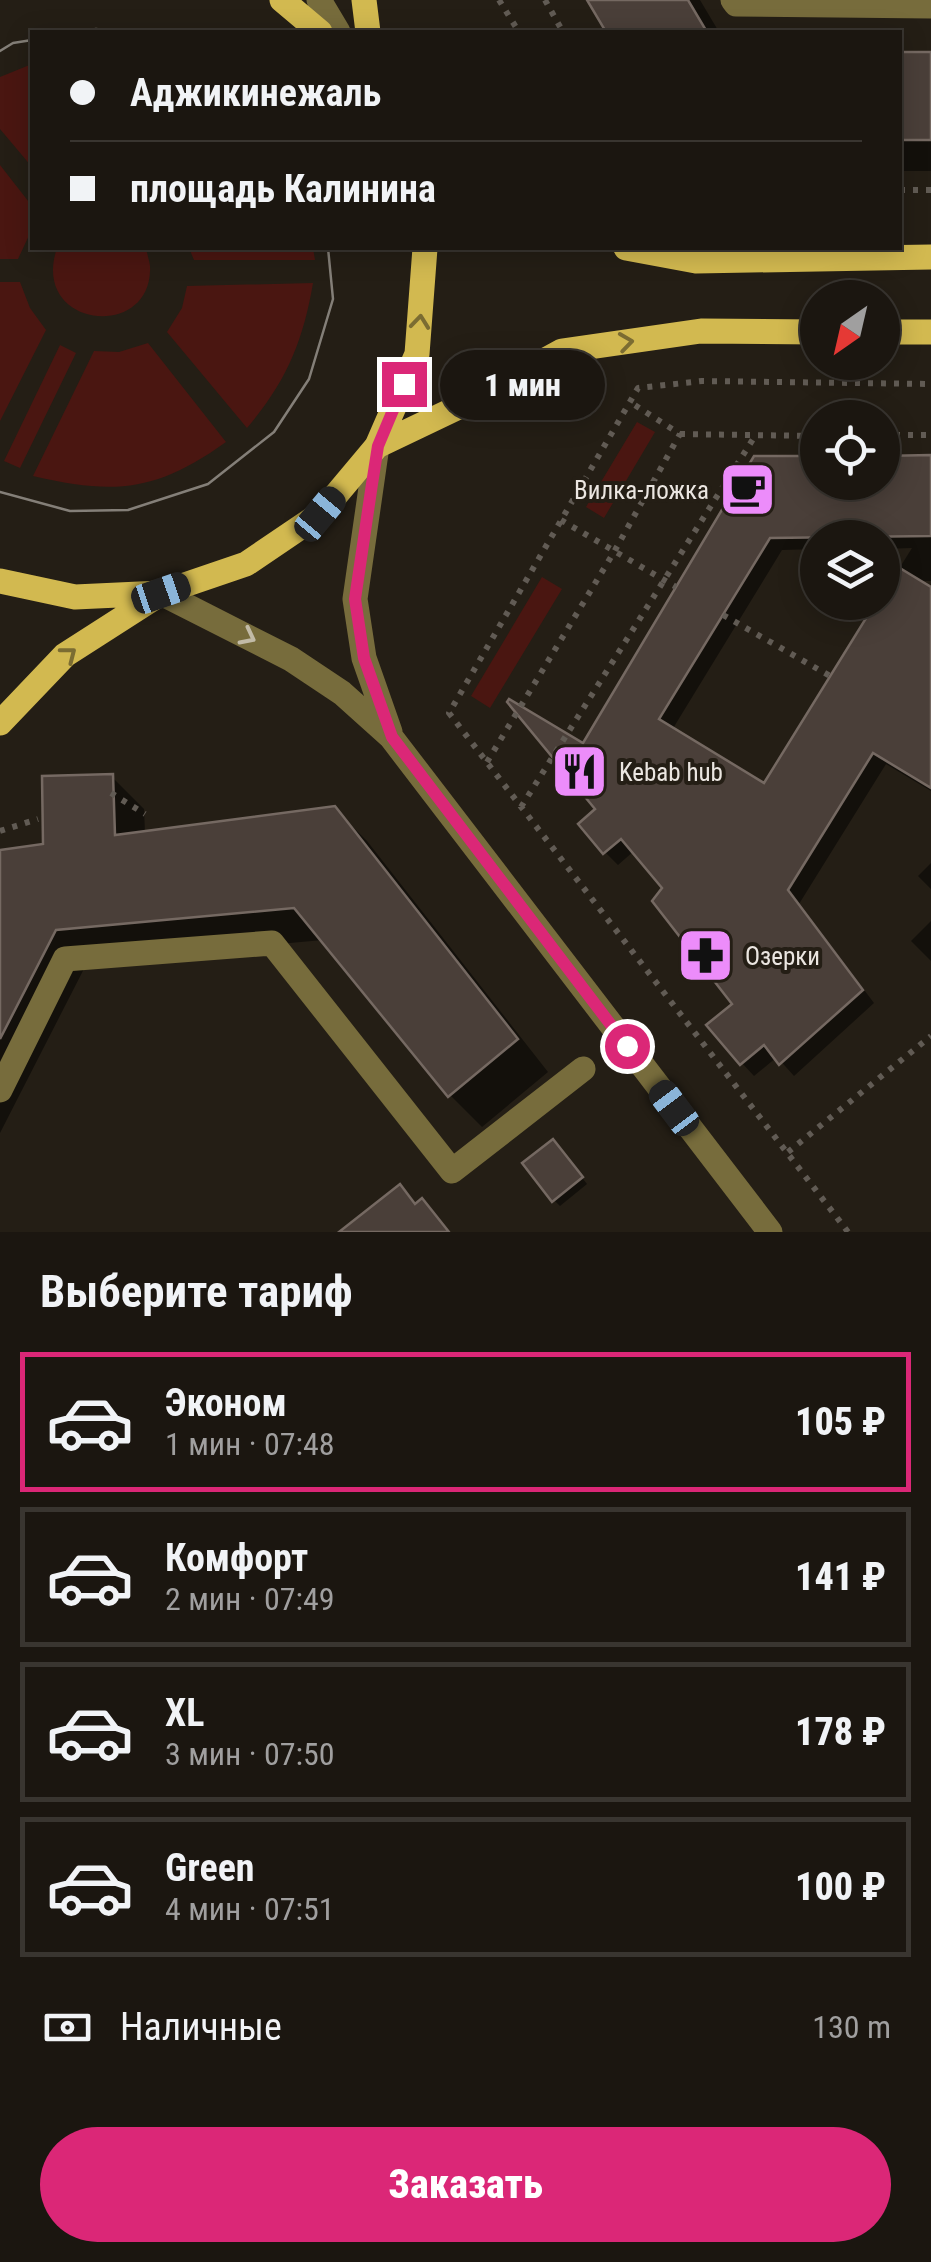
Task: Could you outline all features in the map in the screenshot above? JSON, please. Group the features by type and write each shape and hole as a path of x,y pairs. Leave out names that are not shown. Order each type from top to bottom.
{"main road":[{"path":"282,0 318,30"},
{"path":"364,0 368,30"},
{"path":"0,723 64,655 161,593 246,564 320,514 378,446 417,354 426,250"},
{"path":"637,250 696,261 931,258"},
{"path":"378,446 468,403 562,351 701,331 800,332"},
{"path":"900,332 931,332"},
{"path":"0,581 75,597 161,593"}],"street":[{"path":"319,0 337,30"},
{"path":"733,0 736,4 931,6"},
{"path":"378,446 355,599 364,658 392,737"},
{"path":"161,593 291,659 342,693 392,737 770,1232"},
{"path":"0,1090 65,959 272,943 452,1171 583,1069"}],"path":[{"path":"499,0 518,30"},
{"path":"545,0 562,30"},
{"path":"902,190 931,190"},
{"path":"848,1232 449,712 638,388 702,381 931,384"},
{"path":"630,402 680,434 800,436"},
{"path":"488,762 680,434"},
{"path":"900,435 931,435"},
{"path":"522,807 755,436"},
{"path":"561,520 676,588"},
{"path":"723,614 830,676"},
{"path":"111,792 145,814"},
{"path":"0,832 38,819"},
{"path":"788,1152 931,1036"}],"shaded area":[{"path":"30,65 30,165 0,129 0,77"},
{"path":"0,165 30,203 30,233 18,259 0,259"},
{"path":"57,250 146,250 150,268 144,293 131,308 113,315 93,315 74,308 60,295 53,275"},
{"path":"190,250 313,250 315,260 194,260"},
{"path":"0,282 20,282 30,308 46,330 0,421"},
{"path":"313,283 291,360 247,428 167,332 182,308 187,286"},
{"path":"148,343 226,442 178,471 134,485 88,486 33,476 94,351 119,352"},
{"path":"60,345 76,353 20,468 4,461"},
{"path":"637,422 655,432 604,518 586,507"},
{"path":"542,577 562,589 490,708 471,696"}],"building":[{"path":"587,0 688,0 706,30 605,30"},
{"path":"902,52 931,52 931,140 902,140"},
{"path":"931,455 931,536 900,536 900,520 800,520 800,538 770,538 659,719 764,783 865,620 900,620 900,568 931,587 931,788 873,753 788,890 863,990 779,1065 764,1045 740,1065 706,1025 732,1004 652,901 662,888 621,839 603,854 578,824 595,809 507,702 509,699 583,743 754,456 800,456 800,500 900,500 900,456"},
{"path":"113,774 115,835 335,806 518,1039 448,1097 294,908 56,930 0,1039 0,850 43,844 42,776"},
{"path":"553,1139 583,1177 552,1202 522,1163"},
{"path":"400,1184 415,1204 422,1198 449,1232 339,1232"}],"tram line":[{"path":"90,30 103,30"},
{"path":"0,51 13,43 30,40"},
{"path":"0,492 70,511 128,510 208,484 274,432 309,379 333,299 328,250"}],"place":[{"name":"Вилка-ложка","path":"748,490"},
{"name":"Kebab hub","path":"580,772"},
{"name":"Озерки","path":"706,956"}],"route":[{"path":"404,384 378,446 355,599 364,658 392,737 627,1046"}]}
